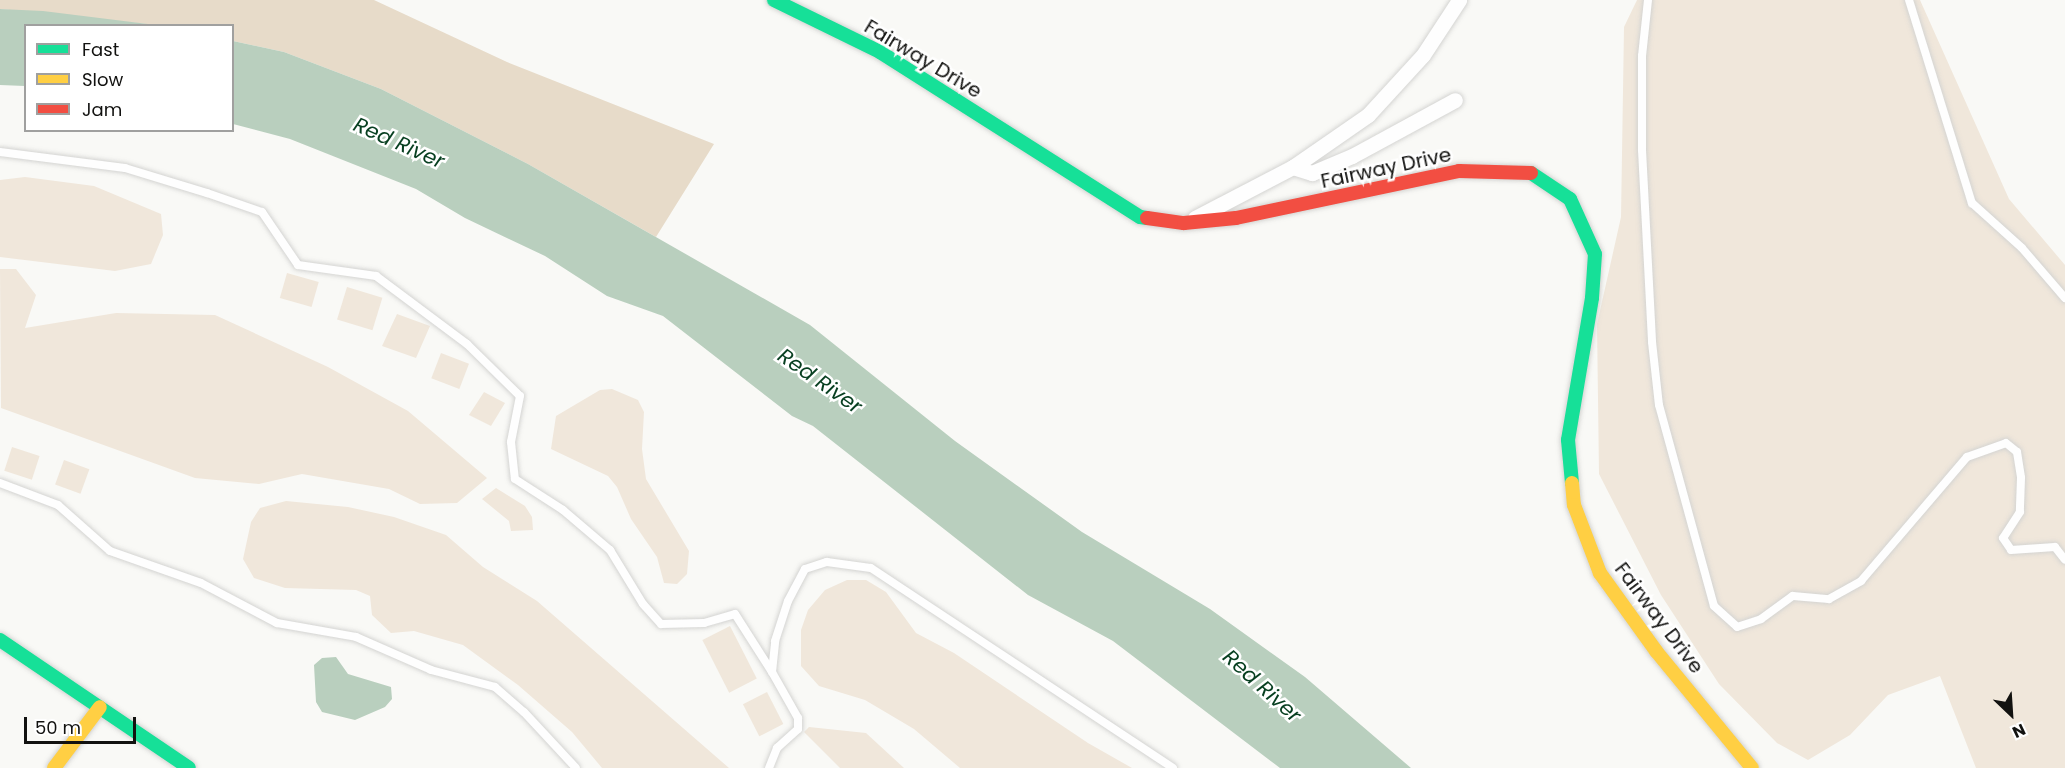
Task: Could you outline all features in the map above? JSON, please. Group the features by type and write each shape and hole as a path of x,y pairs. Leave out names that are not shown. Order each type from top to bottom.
{"street":[{"name":"Fairway Drive","path":"774,0 880,52 1140,217 1184,223 1236,218 1460,171 1535,173 1570,199 1595,254 1592,298 1568,440 1574,505 1600,573 1656,651 1752,768"},
{"path":"1184,223 1293,167 1387,98 1423,55 1459,0"},
{"path":"1293,167 1312,173 1352,156 1455,100"},
{"path":"0,640 189,768"},
{"path":"54,768 100,707"}],"lane":[{"path":"1648,0 1642,56 1642,150 1652,342 1659,405 1714,606 1737,627 1761,619 1793,596 1829,599 1840,593 1861,581 1967,457 2006,443 2016,452 2021,489 2020,513 2003,538 2012,550 2055,547 2065,560"},
{"path":"1909,0 1972,203 2022,248 2065,298"},
{"path":"0,152 125,168 262,212 298,265 376,276 466,344 520,396 511,442 515,479 562,510 610,550 643,604 661,624 704,623 735,614 798,718 798,729 777,748 769,768"},
{"path":"0,483 58,505 110,550 201,583 277,623 356,637 431,670 495,687 525,712 576,768"},
{"path":"772,672 775,641 788,601 805,569 827,562 871,568 1173,768"}],"shaded area":[{"path":"0,0 374,0 507,62 714,144 656,237 528,164 381,89 284,52 234,41 234,24 146,24 0,9"},
{"path":"1637,0 1920,0 2009,199 2065,265 2065,768 1976,768 1940,676 1888,695 1850,735 1808,760 1777,743 1719,684 1661,595 1599,474 1597,324 1621,217 1624,27"},
{"path":"25,177 94,186 161,214 163,235 151,264 115,271 0,257 0,180"},
{"path":"0,269 16,269 36,295 25,328 116,313 215,315 328,367 408,411 487,478 457,503 420,504 389,489 302,474 259,484 195,478 1,408"},
{"path":"287,273 319,282 312,307 280,298"},
{"path":"347,287 382,298 372,330 337,320"},
{"path":"397,314 430,326 416,358 382,346"},
{"path":"441,353 469,364 459,389 431,378"},
{"path":"612,389 638,400 644,412 642,449 646,479 689,551 687,574 677,584 664,583 657,557 631,519 617,487 608,476 551,449 556,416 600,390"},
{"path":"484,392 505,403 491,426 469,415"},
{"path":"12,447 40,456 32,480 4,471"},
{"path":"64,460 89,469 80,494 55,484"},
{"path":"496,488 525,506 532,517 533,530 511,531 509,521 482,499"},
{"path":"286,501 348,507 394,517 446,535 483,567 537,601 729,768 602,768 572,732 518,685 463,645 414,631 391,633 372,615 370,596 356,590 285,588 254,578 243,559 251,522 260,508"},
{"path":"847,580 866,580 886,592 916,633 954,653 1088,743 1132,768 960,768 914,729 865,700 819,686 801,666 801,630 808,610 825,590"},
{"path":"730,626 757,679 729,693 702,640"},
{"path":"767,692 783,724 759,736 743,704"},
{"path":"809,727 866,733 904,768 840,768 804,732"}],"water":[{"path":"0,9 43,11 148,24 24,24 24,86 0,85"},
{"name":"Red River","path":"234,41 284,52 381,89 528,164 810,325 955,441 1082,532 1210,609 1305,677 1411,768 1280,768 1113,641 1028,595 813,426 792,416 663,316 607,296 545,256 465,218 416,189 290,139 234,124"},
{"path":"336,657 348,674 391,687 392,699 385,707 355,720 322,712 316,702 314,665 322,658"}],"traffic: fast":[{"path":"774,0 880,52 1140,217 1147,218"},
{"path":"1531,173 1570,199 1595,254 1592,298 1568,440 1572,483"},
{"path":"0,640 189,768"}],"traffic: slow":[{"path":"1572,483 1574,505 1600,573 1656,651 1752,768"},
{"path":"54,768 100,707"}],"traffic: jam":[{"path":"1147,218 1184,223 1236,218 1459,171 1531,173"}]}
